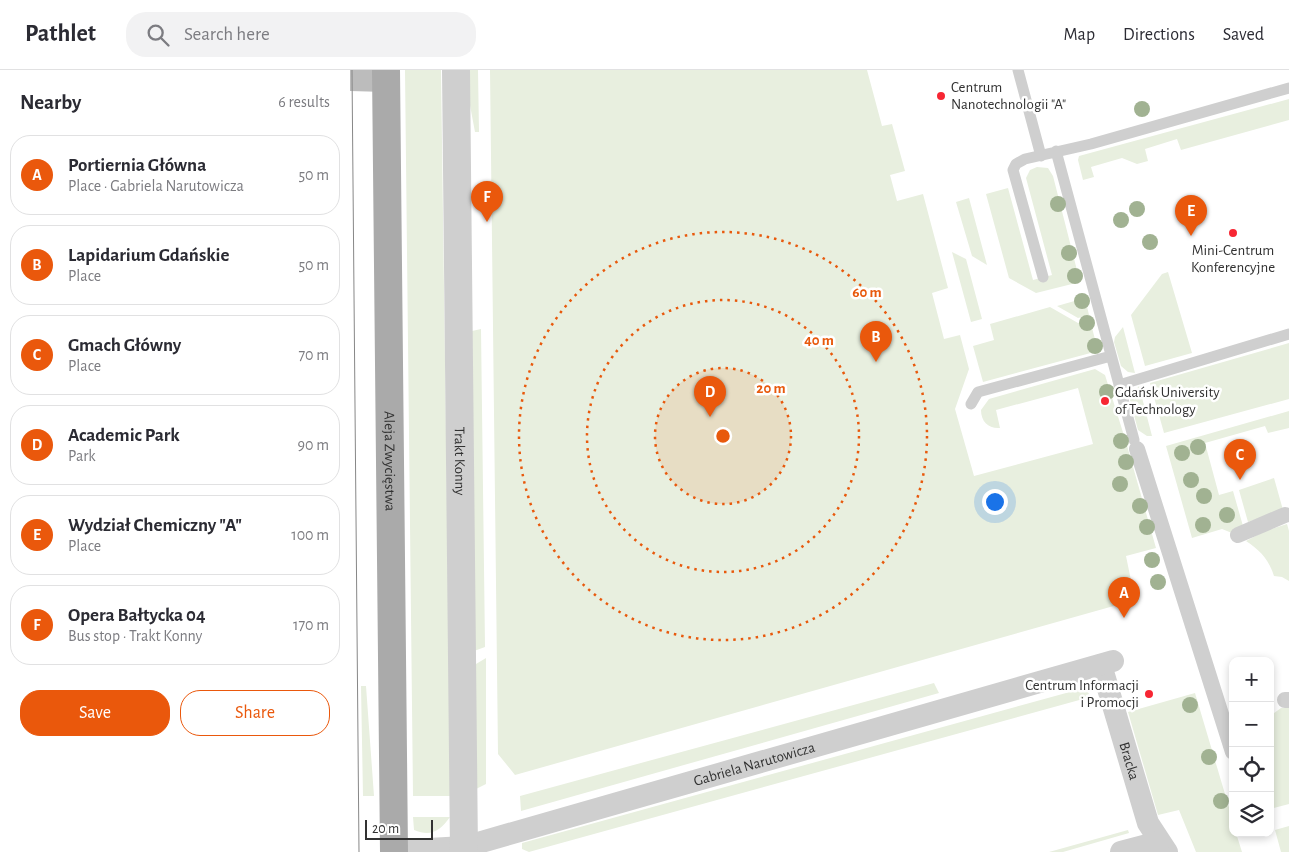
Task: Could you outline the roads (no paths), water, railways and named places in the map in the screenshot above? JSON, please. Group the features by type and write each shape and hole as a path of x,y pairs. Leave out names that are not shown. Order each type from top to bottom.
{"main road":[{"path":"350,78 386,74"},
{"name":"Aleja Zwycięstwa","path":"386,74 394,852"}],"street":[{"name":"Trakt Konny","path":"456,70 464,849"},
{"path":"1135,444 1231,747"},
{"path":"1238,535 1285,515"},
{"name":"Gabriela Narutowicza","path":"394,852 464,849 1107,663"},
{"name":"Bracka","path":"1107,663 1148,823 1163,847"},
{"path":"1121,852 1163,847"}],"lane":[{"path":"1018,70 1041,156"},
{"path":"1043,277 1014,170 1016,164 1056,151 1091,144 1289,88"},
{"path":"1056,151 1135,444"},
{"path":"1119,385 1289,334"},
{"path":"971,404 978,392 1111,356"}],"tram line":[{"path":"352,70 359,852"}],"place":[{"name":"Centrum Nanotechnologii \"A\"","path":"941,96"},
{"name":"Opera Bałtycka 04","path":"487,222"},
{"name":"Mini-Centrum Konferencyjne","path":"1233,233"},
{"name":"Wydział Chemiczny \"A\"","path":"1191,236"},
{"name":"Lapidarium Gdańskie","path":"876,362"},
{"name":"Gdańsk University of Technology","path":"1105,401"},
{"name":"Academic Park","path":"710,417"},
{"name":"Gmach Główny","path":"1240,480"},
{"name":"Portiernia Główna","path":"1124,618"},
{"name":"Centrum Informacji i Promocji","path":"1149,694"}]}
